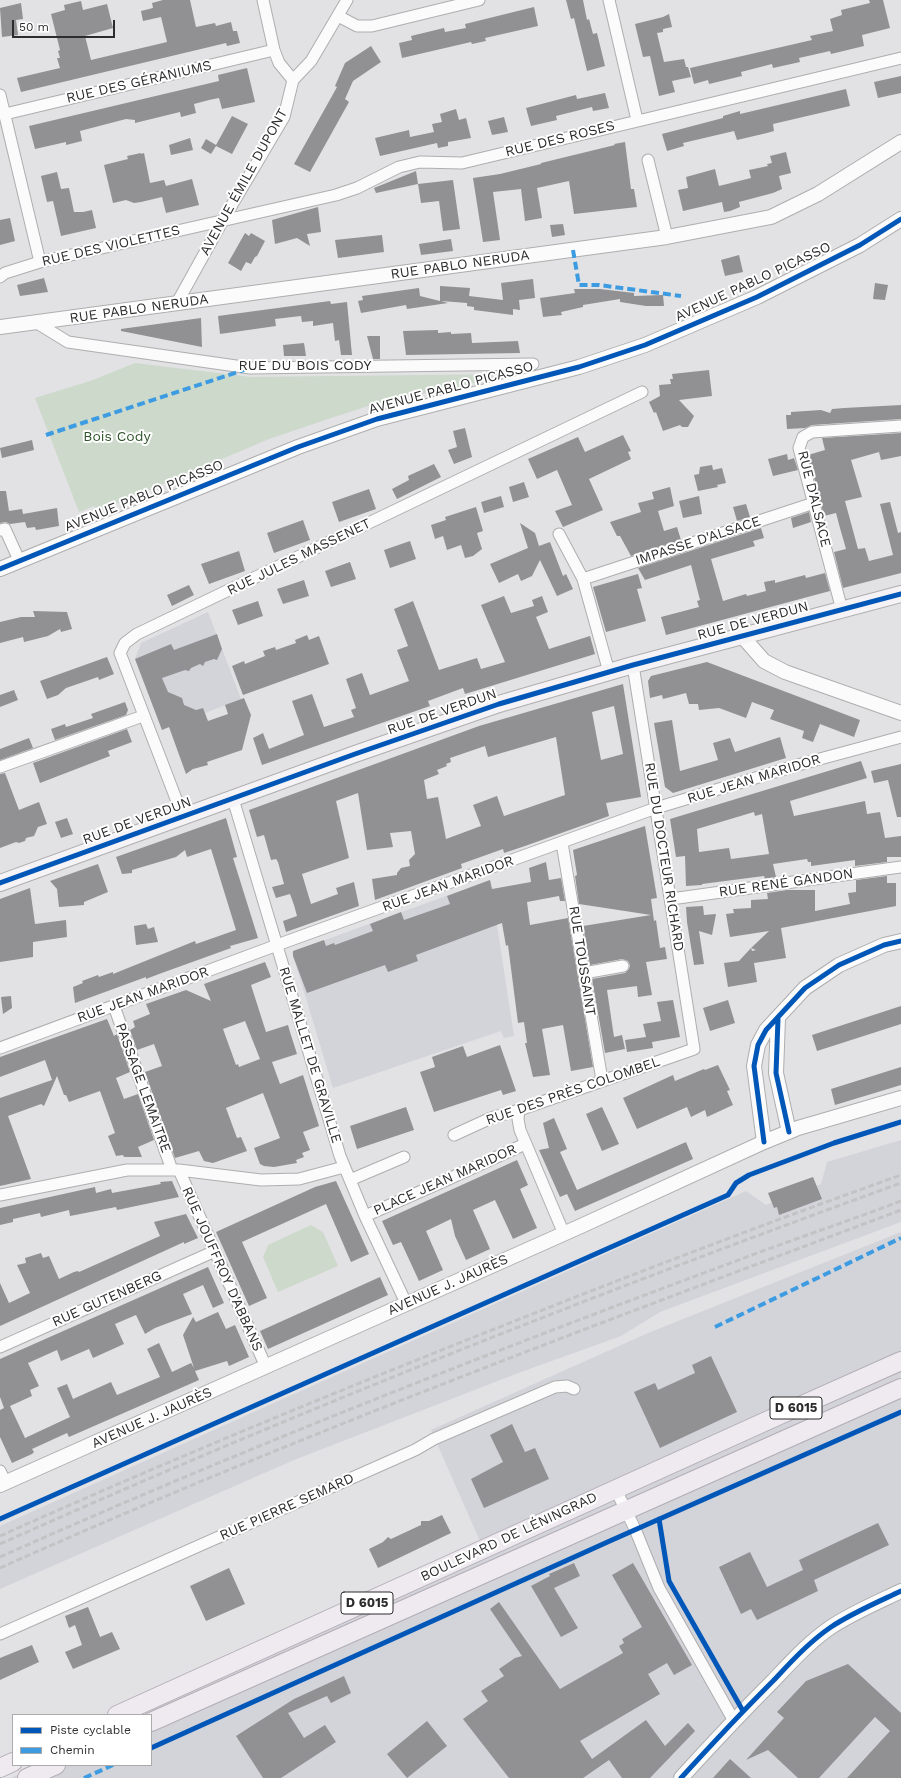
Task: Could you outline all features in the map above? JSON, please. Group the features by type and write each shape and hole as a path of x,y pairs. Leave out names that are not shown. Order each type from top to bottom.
{"main road":[{"name":"RUE DE VERDUN","path":"0,883 492,706 633,665 901,594"},
{"name":"BOULEVARD DE LÉNINGRAD","path":"119,1714 484,1550 615,1488 901,1361"},
{"name":"BOULEVARD DE LÉNINGRAD","path":"152,1722 901,1388"},
{"path":"0,1768 12,1762"},
{"path":"27,1778 54,1766"}],"street":[{"path":"263,0 274,50 279,63 293,80"},
{"name":"AVENUE ÉMILE DUPONT","path":"177,303 223,220 284,117 293,80 311,61 346,0"},
{"path":"338,16 357,26 372,26 478,0"},
{"path":"609,0 637,120"},
{"name":"RUE DES GÉRANIUMS","path":"5,114 274,50"},
{"name":"RUE DES ROSES","path":"223,220 336,195 357,188 399,167 420,162 462,163 901,58"},
{"path":"0,95 40,262"},
{"name":"RUE PABLO NERUDA","path":"0,327 667,237 771,217 818,194 901,142"},
{"path":"648,160 667,237"},
{"name":"AVENUE PABLO PICASSO","path":"0,569 298,447 376,419 579,366 645,345 757,297 860,245 901,219"},
{"name":"RUE DES VIOLETTES","path":"0,276 40,262 223,220"},
{"name":"RUE DU BOIS CODY","path":"37,323 68,342 250,368 533,364"},
{"name":"RUE JULES MASSENET","path":"184,817 143,716 120,653 125,643 137,634 642,392"},
{"name":"RUE D'ALSACE","path":"842,610 799,448 803,438 812,432 901,426"},
{"name":"IMPASSE D'ALSACE","path":"583,579 814,503"},
{"path":"0,530 5,529 19,560"},
{"path":"559,534 583,579 609,672"},
{"path":"742,636 764,661 785,672 901,713"},
{"name":"RUE DU DOCTEUR RICHARD","path":"633,665 694,1049"},
{"path":"0,767 143,716"},
{"name":"RUE JEAN MARIDOR","path":"0,1048 277,945 656,808 805,763 901,737"},
{"name":"RUE MALLET DE GRAVILLE","path":"233,799 344,1167 365,1216 406,1303"},
{"name":"RUE TOUSSAINT","path":"562,843 602,1080"},
{"name":"RUE RENÉ GANDON","path":"671,899 901,867"},
{"path":"764,1142 754,1066 758,1045 766,1030 778,1019 805,988 839,965 884,945 901,941"},
{"path":"584,973 623,966"},
{"name":"PASSAGE LEMAITRE","path":"114,1006 176,1170"},
{"path":"778,1019 776,1074 789,1132"},
{"name":"RUE DES PRÈS COLOMBEL","path":"454,1135 491,1118 519,1110 694,1049"},
{"name":"AVENUE J. JAURÈS","path":"2,1480 266,1367 406,1303 564,1234 764,1142 789,1132 901,1098"},
{"path":"519,1110 518,1119 525,1144 564,1234"},
{"name":"PLACE JEAN MARIDOR","path":"365,1216 525,1144"},
{"path":"350,1180 404,1156"},
{"path":"0,1195 127,1170 176,1170 261,1180 299,1179 344,1167"},
{"name":"RUE JOUFFROY D'ABBANS","path":"176,1170 215,1251 266,1367"},
{"name":"RUE GUTENBERG","path":"0,1347 215,1251"},
{"name":"RUE PIERRE SEMARD","path":"0,1634 415,1450 434,1439 555,1387 566,1386 574,1389"},
{"path":"615,1488 659,1588 734,1721"},
{"path":"680,1778 796,1656 831,1627 901,1591"}],"shaded area":[{"path":"208,612 241,699 162,730 135,659 141,643"},
{"path":"490,880 514,1036 504,1038 501,1031 333,1088 292,952"},
{"path":"901,1140 901,1222 660,1312 621,1336 521,1372 294,1460 0,1589 0,1526 746,1191 766,1205 821,1184 827,1162"},
{"path":"901,1232 901,1778 11,1778 36,1766 152,1766 152,1714 143,1714 210,1681 487,1557 431,1430 648,1333"}],"green space":[{"name":"Bois Cody","path":"135,363 251,377 507,374 458,387 384,401 331,418 269,439 97,512 94,506 79,512 35,398 93,380"},
{"path":"311,1225 323,1232 338,1266 278,1292 263,1257 268,1245"}],"building":[{"path":"163,0 190,0 196,27 215,23 216,26 231,22 233,31 237,31 240,43 227,46 226,43 21,92 17,78 60,68 57,58 60,58 58,51 60,50 51,14 65,10 64,5 81,1 83,10 107,4 113,28 85,36 91,60 167,42 161,17 143,21 141,11 153,8 152,3"},
{"path":"566,0 583,0 587,20 589,19 593,34 597,33 605,66 587,71 574,18 571,19"},
{"path":"869,0 883,0 890,28 862,35 864,46 831,54 830,51 799,58 800,62 773,68 772,64 741,72 742,76 709,84 708,80 694,84 690,68 812,40 810,36 833,31 830,19 842,15 841,10 870,3"},
{"path":"21,3 23,19 16,20 18,35 2,37 0,8"},
{"path":"534,7 538,26 485,38 486,41 472,44 471,42 402,58 399,43 412,40 411,36 444,28 445,32 466,28 465,24"},
{"path":"669,14 672,27 663,29 663,32 657,33 664,62 684,59 691,77 672,81 675,92 659,96 650,56 643,57 635,24"},
{"path":"371,46 381,62 353,81 345,99 349,102 310,172 294,164 337,87 335,86 345,63"},
{"path":"247,68 255,102 222,109 219,98 209,100 194,104 196,113 181,117 180,112 135,123 135,120 126,119 80,131 82,141 66,145 66,142 35,149 29,126 219,81 218,75"},
{"path":"901,76 901,93 878,98 874,82"},
{"path":"846,89 850,106 773,124 774,131 767,133 737,140 734,131 683,143 684,146 667,151 662,134 723,118 723,116 740,111 740,114"},
{"path":"605,93 609,108 593,111 592,107 556,116 557,120 531,126 526,108 576,95 577,99"},
{"path":"456,109 459,120 466,118 471,138 448,142 448,146 438,148 437,143 380,156 375,138 409,130 410,137 434,132 432,124 442,122 440,114"},
{"path":"232,116 248,124 232,154 216,146 211,154 201,148 206,139 216,145"},
{"path":"504,117 508,132 492,135 488,121"},
{"path":"190,138 193,150 171,155 169,145"},
{"path":"625,142 631,189 634,189 637,207 574,214 569,181 537,188 542,218 525,221 521,189 493,192 500,240 483,242 473,178 500,174"},
{"path":"786,152 791,173 779,176 782,189 773,193 739,202 740,207 730,211 724,212 722,202 683,211 678,190 688,188 686,177 715,169 719,186 751,178 749,170 768,166 767,164 772,163 770,156"},
{"path":"144,153 150,183 164,180 166,186 192,179 199,205 166,213 162,197 134,203 126,200 113,203 104,165 128,159 127,156"},
{"path":"416,171 418,184 376,193 374,188"},
{"path":"57,172 61,189 69,188 74,212 92,210 96,228 61,236 53,201 47,202 41,176"},
{"path":"453,180 460,229 443,231 439,201 421,203 418,184"},
{"path":"318,207 321,232 307,234 310,246 297,238 275,244 272,220"},
{"path":"10,218 15,241 0,245 0,220"},
{"path":"563,224 565,235 552,237 550,225"},
{"path":"245,233 249,236 251,233 265,241 251,264 246,262 241,271 228,263"},
{"path":"382,235 384,252 338,258 335,240"},
{"path":"451,239 453,251 421,255 419,244"},
{"path":"739,255 743,272 725,276 721,260"},
{"path":"44,278 48,292 20,296 17,285"},
{"path":"533,279 535,298 519,300 520,310 513,309 513,315 474,310 474,307 467,306 467,303 441,301 448,303 407,309 406,305 361,313 358,301 363,300 362,296 419,288 420,296 440,301 440,286 470,288 469,296 503,300 501,283"},
{"path":"875,283 888,285 885,300 873,299"},
{"path":"574,289 600,289 634,293 634,296 663,295 664,306 646,306 620,302 620,299 583,305 583,307 561,312 562,315 543,317 540,298 575,293"},
{"path":"330,301 331,304 347,302 352,355 341,355 339,340 335,341 333,323 313,326 313,321 302,322 301,316 275,319 276,326 220,334 218,316"},
{"path":"201,318 202,347 121,331 121,329"},
{"path":"438,330 438,333 471,333 472,343 518,341 520,353 406,355 403,331"},
{"path":"367,336 380,336 380,359 373,359"},
{"path":"304,343 306,356 284,356 283,345"},
{"path":"709,370 712,396 679,400 694,416 688,427 682,427 680,425 663,431 656,412 654,413 649,402 660,396 659,385 671,384 670,379 673,379 672,374"},
{"path":"901,405 901,419 812,425 805,428 787,429 786,415 791,415 791,412 821,410 830,413 832,409"},
{"path":"465,428 472,457 454,464 448,450 457,447 453,431"},
{"path":"901,433 901,456 881,460 879,452 851,460 862,497 845,501 858,549 865,548 869,561 893,555 880,504 890,502 898,533 901,532 901,573 843,588 834,552 846,549 836,513 824,516 808,455 825,450 822,438"},
{"path":"623,435 631,451 628,452 631,459 589,479 603,510 563,527 555,511 572,505 557,470 537,479 528,459 578,437 585,452"},
{"path":"32,440 34,450 2,458 0,448"},
{"path":"787,454 788,460 794,458 798,470 773,476 768,459"},
{"path":"434,464 441,477 397,499 392,489 409,480 408,476"},
{"path":"712,465 713,470 722,468 726,483 717,485 718,487 698,491 694,475 699,474 700,467"},
{"path":"524,482 529,497 513,502 509,487"},
{"path":"670,487 674,506 658,511 664,531 677,527 681,540 631,556 620,536 617,536 610,522 641,512 638,503 654,499 652,492"},
{"path":"369,489 376,509 339,522 332,502"},
{"path":"0,491 6,491 9,511 22,509 23,514 57,508 59,526 36,530 35,527 27,528 25,522 10,524 6,522 0,523"},
{"path":"501,496 504,507 484,513 481,502"},
{"path":"699,496 702,514 683,518 679,501"},
{"path":"746,504 750,517 737,521 733,507"},
{"path":"476,507 483,531 477,533 482,549 473,556 465,558 461,545 447,550 443,536 435,539 431,525 446,520 445,517"},
{"path":"809,512 811,522 793,528 791,518"},
{"path":"303,520 310,540 274,553 267,533"},
{"path":"520,523 535,533 539,546 550,542 563,576 566,574 573,589 557,596 540,560 532,576 521,581 518,574 499,583 490,564 528,548"},
{"path":"761,528 764,538 753,541 755,546 711,559 723,601 746,594 747,596 766,591 764,582 775,580 775,583 805,575 806,578 825,573 830,591 666,635 661,617 699,607 697,601 700,600 691,565 645,580 638,568"},
{"path":"410,541 416,559 390,568 384,550"},
{"path":"239,551 245,571 209,584 201,564"},
{"path":"350,562 356,579 331,587 325,571"},
{"path":"638,574 642,588 637,589 646,621 606,632 593,587"},
{"path":"304,580 309,596 283,604 277,589"},
{"path":"189,585 194,595 172,606 167,595"},
{"path":"504,596 511,613 534,606 532,600 542,596 548,612 536,617 549,649 590,636 595,654 465,694 463,688 428,701 430,706 262,765 253,738 263,733 269,749 304,735 292,701 312,694 324,727 354,717 351,710 356,708 346,679 362,673 370,695 409,681 397,650 408,646 394,609 413,601 439,670 477,658 481,669 505,662 481,605"},
{"path":"258,601 263,616 238,625 232,610"},
{"path":"33,611 67,612 72,629 61,632 60,629 48,636 24,642 23,637 0,643 0,622 21,617 35,617"},
{"path":"217,634 222,649 217,660 214,659 205,662 203,666 200,664 191,668 189,671 185,670 162,678 168,692 182,698 184,705 196,710 203,708 208,721 228,714 225,705 244,698 251,715 242,750 207,762 208,765 193,769 186,774 169,727 162,730 135,659 171,644 174,650"},
{"path":"307,635 309,640 319,636 329,664 243,695 232,666 244,661 245,664 265,656 263,651 275,647 276,650 296,643 295,640"},
{"path":"107,657 114,674 99,680 98,677 66,688 58,695 47,699 40,681"},
{"path":"707,662 860,720 854,737 820,724 813,742 802,738 804,731 770,719 774,710 752,702 746,718 719,708 699,710 698,704 689,704 686,693 663,699 662,695 650,698 648,681 651,676"},
{"path":"623,684 641,797 606,803 609,816 504,853 503,849 461,864 462,868 375,900 372,879 397,875 401,868 410,866 409,860 415,854 411,831 390,833 393,847 367,850 358,793 336,801 349,858 302,874 311,904 338,894 336,888 354,882 359,906 286,932 283,921 297,916 294,905 290,894 276,898 272,887 284,884 278,862 276,859 271,860 264,835 257,837 249,810 479,726","holes":["614,706 623,754 601,760 592,712","556,737 565,795 504,816 497,796 473,805 481,826 446,839 438,797 427,799 424,780 439,774 437,770 447,766 446,764 451,762 450,758 485,746 488,757"]},
{"path":"14,690 18,700 0,707 0,695"},
{"path":"125,702 128,710 126,715 55,740 51,729 65,724 66,727 93,718 91,714"},
{"path":"672,720 680,771 718,760 713,743 730,738 735,752 780,737 786,758 673,793 665,787 654,723"},
{"path":"127,729 132,742 108,751 110,756 40,783 33,763"},
{"path":"29,738 33,748 0,760 0,749"},
{"path":"861,761 867,778 790,801 794,816 865,801 867,814 880,812 885,838 901,836 901,857 887,857 887,862 855,866 855,860 811,866 811,862 808,862 807,859 773,864 776,877 765,879 764,876 686,886 685,856 676,857 670,819","holes":["754,812 755,816 762,814 769,854 731,859 729,848 699,852 697,829"]},
{"path":"901,764 901,817 897,817 888,780 874,783 871,771"},
{"path":"5,773 19,810 39,802 47,824 38,827 34,836 26,838 25,841 19,843 16,842 0,848 0,774"},
{"path":"67,818 73,834 61,838 55,822"},
{"path":"226,818 237,857 233,858 258,938 230,946 231,948 75,1003 73,987 83,983 82,981 98,975 99,977 113,972 113,974 195,941 196,944 236,930 211,849 187,857 185,850 176,857 132,870 132,873 122,874 116,857"},
{"path":"645,826 657,898 651,899 654,921 656,920 660,948 665,947 667,959 646,962 652,995 638,997 637,986 607,990 614,1037 622,1035 625,1049 605,1053 592,979 625,973 629,969 630,965 628,961 622,959 590,965 583,926 651,915 579,904 575,876 577,875 573,850"},
{"path":"546,862 549,880 561,878 565,901 560,901 559,896 527,902 530,925 568,918 593,1067 571,1071 563,1025 542,1029 550,1075 533,1077 525,1043 527,1043 524,1022 518,1023 508,945 506,946 502,923 416,955 418,961 388,972 385,965 307,993 293,956 293,951 324,940 326,946 334,943 335,945 373,931 370,924 401,912 404,920 450,904 447,896 490,880 492,889 531,882 529,868"},
{"path":"98,864 108,892 84,902 84,905 59,907 57,889 50,881"},
{"path":"887,876 887,883 896,883 896,906 781,928 786,958 754,963 757,982 728,987 724,963 739,961 751,948 769,931 730,937 726,914 734,913 733,909 751,908 751,900 768,899 767,893 787,890 815,890 815,911 850,904 848,893 856,892 856,880"},
{"path":"30,888 35,924 66,920 67,937 33,942 33,957 0,962 0,899"},
{"path":"703,906 704,915 716,914 712,935 699,931 704,964 694,965 686,907"},
{"path":"146,924 148,929 154,927 158,942 136,945 134,926"},
{"path":"265,962 271,977 251,985 266,1032 288,1025 297,1054 272,1062 280,1084 303,1075 319,1126 303,1132 310,1150 302,1153 304,1157 296,1160 297,1163 274,1167 260,1164 254,1148 280,1138 263,1093 226,1108 237,1138 241,1137 247,1151 213,1163 204,1161 199,1151 175,1158 145,1072 162,1066 154,1044 137,1050 130,1030 135,1027 133,1021 150,1014 146,1004 186,990 211,1001 204,984","holes":["245,1021 260,1059 239,1067 238,1064 236,1065 223,1029"]},
{"path":"11,996 12,1008 3,1014 1,997"},
{"path":"673,1000 680,1037 652,1042 653,1048 627,1052 625,1040 646,1037 643,1024 661,1021 657,1002"},
{"path":"728,1000 735,1023 710,1031 703,1008"},
{"path":"901,1006 901,1024 817,1051 812,1035"},
{"path":"107,1019 114,1036 117,1034 130,1072 116,1078 124,1099 138,1094 154,1140 138,1147 142,1157 124,1157 123,1155 116,1156 108,1136 115,1133 100,1091 69,1102 66,1095 64,1095 57,1076 44,1106 41,1104 8,1116 31,1179 0,1186 0,1098 52,1080 45,1060 0,1077 0,1057"},
{"path":"500,1045 516,1091 503,1095 501,1090 434,1112 420,1072 435,1067 432,1057 463,1046 467,1057"},
{"path":"718,1065 730,1090 727,1091 733,1105 707,1117 705,1110 691,1117 687,1107 637,1129 623,1098 673,1075 675,1081"},
{"path":"901,1067 901,1085 835,1105 831,1089"},
{"path":"406,1107 414,1130 357,1149 350,1126"},
{"path":"602,1107 619,1144 602,1151 586,1114"},
{"path":"554,1118 567,1149 560,1152 577,1190 686,1142 693,1159 575,1211 567,1194 560,1197 539,1150 549,1148 543,1123"},
{"path":"517,1160 528,1185 520,1189 537,1228 513,1239 495,1200 473,1210 490,1249 466,1260 455,1236 451,1219 426,1231 443,1270 419,1281 401,1242 393,1245 382,1221"},
{"path":"813,1177 822,1199 779,1215 777,1207 774,1208 768,1193"},
{"path":"172,1181 179,1197 117,1210 116,1207 70,1216 69,1210 41,1217 40,1213 13,1219 13,1222 0,1225 0,1208 95,1187 96,1193 111,1189 112,1193 161,1184 160,1182"},
{"path":"336,1181 369,1254 351,1262 326,1204 242,1242 267,1298 249,1306 216,1232 315,1187"},
{"path":"186,1214 198,1238 184,1244 184,1242 0,1326 0,1283 9,1303 30,1293 17,1265 26,1263 25,1258 41,1253 43,1258 49,1256 59,1279 74,1272 79,1272 160,1236 154,1222"},
{"path":"208,1267 224,1303 213,1308 203,1285 183,1294 192,1314 155,1328 145,1334 136,1315 115,1324 124,1344 93,1358 89,1349 61,1361 57,1350 28,1363 39,1386 30,1390 32,1396 10,1406 25,1438 70,1417 57,1388 67,1384 73,1399 111,1382 117,1395 160,1377 147,1349 159,1343 172,1372 191,1363 194,1368 183,1335 193,1317 196,1322 218,1312 226,1329 235,1325 249,1357 229,1366 227,1361 195,1371 199,1380 69,1437 67,1433 32,1449 34,1452 32,1454 12,1463 0,1437 0,1410 4,1408 0,1397 0,1359"},
{"path":"380,1277 388,1295 268,1349 260,1331"},
{"path":"711,1356 737,1412 660,1448 634,1392 655,1383 658,1390 695,1373 692,1365"},
{"path":"512,1424 525,1452 535,1448 549,1479 484,1508 471,1479 503,1462 490,1435"},
{"path":"442,1515 451,1533 378,1568 369,1549 383,1542 388,1537 391,1539 421,1525 421,1521 429,1521"},
{"path":"878,1523 889,1545 814,1580 818,1591 757,1620 751,1609 741,1614 719,1567 750,1552 767,1587 803,1570 799,1560"},
{"path":"574,1563 580,1576 554,1588 578,1628 561,1637 531,1586 550,1576 549,1574"},
{"path":"633,1563 692,1665 674,1675 667,1663 648,1674 660,1694 580,1741 592,1759 646,1720 665,1746 688,1723 695,1731 650,1778 622,1778 609,1760 583,1778 509,1778 463,1719 488,1701 481,1691 504,1676 499,1669 515,1658 522,1656 490,1609 499,1602 560,1689 623,1653 619,1646 624,1643 622,1639 642,1627 612,1575"},
{"path":"229,1568 245,1604 206,1621 190,1586"},
{"path":"88,1607 100,1637 112,1632 120,1649 73,1669 65,1652 82,1645 75,1625 69,1628 65,1616"},
{"path":"32,1645 39,1662 0,1680 0,1658"},
{"path":"848,1664 901,1713 901,1778 847,1778 890,1731 875,1717 819,1778 798,1778 768,1750 746,1760 784,1718 777,1712 806,1681"},
{"path":"344,1676 351,1693 331,1703 327,1696 288,1713 304,1738 325,1725 336,1742 281,1778 263,1778 236,1736 294,1699"},
{"path":"427,1721 447,1746 407,1778 387,1754"},
{"path":"730,1759 751,1778 713,1778"}],"railway":[{"path":"0,1536 212,1444 425,1357 692,1252 901,1175"},
{"path":"0,1544 222,1447 447,1355 673,1267 901,1183"},
{"path":"0,1557 182,1478 366,1403 550,1331 757,1253 901,1201"},
{"path":"0,1568 223,1472 448,1382 901,1210"}],"marked path":[{"path":"573,250 579,285 599,285 681,296"},
{"path":"46,435 250,368"},
{"path":"715,1327 901,1238"},
{"path":"84,1778 111,1766"}],"cycle path":[{"path":"0,569 298,447 377,419 579,367 645,345 757,297 860,245 901,219"},
{"path":"0,883 355,754 499,704 633,665 901,594"},
{"path":"764,1142 754,1066 758,1045 766,1030 805,988 839,965 884,945 901,941"},
{"path":"778,1019 776,1073 789,1132"},
{"path":"0,1519 728,1195 736,1183 749,1175 834,1143 901,1122"},
{"path":"152,1748 612,1540 901,1412"},
{"path":"659,1519 669,1581 743,1711"},
{"path":"681,1778 749,1705 815,1639 848,1617 901,1591"}]}
